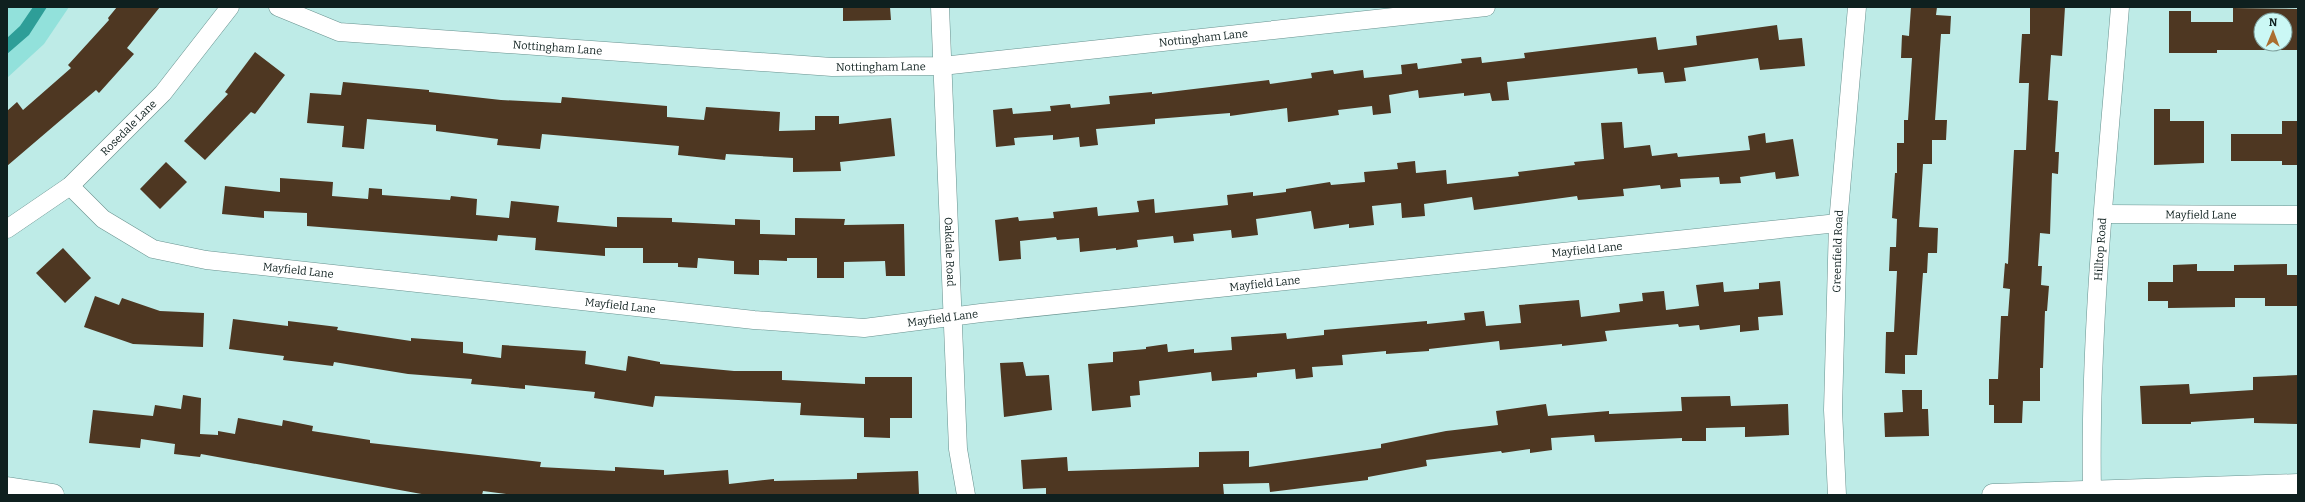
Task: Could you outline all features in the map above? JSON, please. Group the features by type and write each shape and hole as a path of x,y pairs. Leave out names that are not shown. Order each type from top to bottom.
{"street":[{"name":"Rosedale Lane","path":"7,229 70,186 163,93 230,7"},
{"name":"Nottingham Lane","path":"278,7 339,32 398,38 832,67 942,66 1486,7"},
{"name":"Oakdale Road","path":"940,7 958,449 966,495"},
{"name":"Greenfield Road","path":"1837,495 1833,410 1838,223 1857,7"},
{"name":"Hilltop Road","path":"2092,492 2090,412 2120,7"},
{"name":"Mayfield Lane","path":"70,186 103,219 154,250 206,260 754,320 864,328 953,316 1838,223"},
{"name":"Mayfield Lane","path":"2104,214 2298,215"},
{"path":"1993,495 2298,485"},
{"path":"7,488 53,495"}],"shaded area":[{"path":"7,7 69,7 44,44 7,78"},
{"path":"33,7 47,7 29,35 7,54 7,38 20,26"}],"building":[{"path":"117,7 160,7 127,48 134,54 99,93 96,90 7,166 7,111 17,102 23,110 71,68 68,65 109,20 108,18"},
{"path":"843,7 890,7 891,20 843,21"},
{"path":"1911,7 1937,7 1936,15 1951,16 1950,34 1941,34 1935,120 1947,120 1946,140 1932,140 1932,164 1923,164 1919,227 1938,228 1937,253 1928,253 1927,273 1923,273 1917,355 1905,355 1905,374 1885,373 1886,332 1894,332 1897,271 1889,271 1890,247 1896,247 1897,219 1892,218 1895,173 1897,173 1897,143 1904,143 1904,120 1908,120 1912,58 1901,58 1902,35 1909,36"},
{"path":"2030,7 2065,7 2062,56 2051,55 2048,100 2058,101 2055,152 2059,152 2058,174 2052,173 2050,234 2040,233 2038,266 2042,266 2041,285 2049,286 2047,311 2045,311 2043,368 2040,368 2040,401 2023,401 2022,423 1994,423 1994,405 1989,405 1989,379 1998,379 2001,316 2008,316 2010,289 2003,288 2005,263 2008,264 2014,150 2026,150 2029,83 2019,83 2022,34 2030,34"},
{"path":"2233,8 2298,9 2298,50 2293,50 2293,12 2253,12 2253,50 2217,50 2217,53 2169,53 2169,11 2191,11 2191,22 2233,22"},
{"path":"1777,25 1779,40 1802,38 1805,66 1760,70 1758,58 1684,68 1686,81 1665,83 1663,72 1638,74 1637,68 1507,82 1509,100 1492,101 1490,93 1464,96 1464,93 1419,98 1418,90 1389,95 1391,113 1373,115 1372,106 1338,110 1339,115 1288,122 1287,108 1230,116 1230,113 1155,119 1155,124 1096,129 1098,145 1080,147 1079,137 1053,140 1053,135 1014,138 1015,145 996,147 993,110 1012,108 1013,114 1051,111 1050,106 1070,104 1071,108 1110,104 1109,96 1152,92 1152,94 1269,80 1270,84 1312,78 1311,73 1333,70 1334,74 1363,70 1364,78 1402,74 1401,65 1417,63 1418,69 1462,63 1461,59 1481,57 1482,63 1525,58 1524,53 1656,37 1658,50 1697,45 1696,36"},
{"path":"255,52 285,75 255,114 251,112 205,160 184,141 228,94 225,92"},
{"path":"343,82 429,90 429,92 501,100 561,103 562,97 667,106 667,117 704,120 706,107 780,112 779,131 815,130 815,116 839,116 839,124 891,118 895,156 840,162 841,171 793,172 793,158 726,154 725,160 678,155 679,146 542,134 540,149 497,145 498,139 436,131 436,125 367,119 364,149 342,147 344,126 307,123 310,93 341,95"},
{"path":"2154,109 2170,109 2170,121 2204,121 2204,163 2154,165"},
{"path":"2282,121 2298,121 2298,165 2282,165 2282,161 2231,161 2231,134 2282,134"},
{"path":"1622,122 1624,148 1650,145 1652,156 1677,153 1678,157 1750,150 1748,136 1765,133 1766,143 1793,139 1799,176 1776,179 1775,172 1740,177 1741,183 1720,184 1719,177 1680,179 1681,187 1661,189 1660,185 1623,189 1624,196 1578,200 1577,196 1474,210 1472,197 1424,204 1425,216 1402,218 1401,203 1372,206 1374,225 1349,228 1349,224 1314,229 1311,211 1256,219 1258,235 1232,238 1231,230 1193,234 1194,241 1174,243 1173,236 1137,240 1138,247 1116,250 1116,248 1080,252 1079,238 1057,240 1056,237 1020,241 1021,259 999,261 995,220 1018,217 1019,221 1054,218 1053,212 1097,207 1098,216 1139,212 1137,201 1154,199 1155,213 1228,205 1227,195 1253,192 1253,196 1286,192 1286,189 1330,182 1331,185 1365,182 1364,172 1398,169 1397,163 1415,161 1416,173 1446,170 1447,184 1519,176 1518,172 1575,165 1574,162 1604,159 1601,123"},
{"path":"166,162 187,182 160,209 140,189"},
{"path":"280,178 333,182 332,196 368,199 369,188 382,189 382,195 450,200 451,196 477,199 476,215 509,218 511,201 559,206 557,222 617,227 617,217 672,218 672,222 735,225 735,219 760,220 760,234 795,235 795,218 845,219 844,225 904,224 905,276 886,276 885,261 844,262 844,278 817,278 817,258 787,258 787,261 759,260 759,275 734,274 734,261 698,258 697,268 678,267 678,263 643,263 643,248 605,248 605,256 535,250 536,238 498,235 497,241 307,226 307,213 264,211 264,218 222,214 225,186 280,192"},
{"path":"63,248 91,278 65,303 36,273"},
{"path":"2197,264 2197,271 2234,271 2234,265 2287,264 2287,275 2298,275 2298,306 2265,306 2265,298 2235,298 2235,307 2168,308 2168,301 2148,301 2148,282 2173,282 2173,265"},
{"path":"1780,281 1783,315 1758,317 1759,330 1740,332 1740,325 1700,330 1699,325 1679,327 1678,324 1605,331 1607,341 1562,346 1562,344 1500,350 1499,341 1429,349 1429,351 1386,354 1386,351 1342,355 1343,365 1312,367 1313,377 1296,379 1295,369 1257,373 1257,377 1212,381 1211,372 1139,381 1140,395 1130,396 1131,407 1092,411 1088,364 1113,362 1113,352 1146,349 1146,347 1167,344 1168,352 1194,349 1194,353 1232,350 1231,337 1286,333 1287,339 1324,335 1324,330 1427,321 1427,324 1465,320 1464,313 1484,311 1486,326 1521,323 1519,305 1579,300 1581,317 1620,312 1619,304 1643,301 1642,293 1664,291 1666,310 1699,306 1696,285 1723,282 1724,292 1759,289 1759,283"},
{"path":"95,296 119,305 122,298 160,311 204,313 203,347 133,344 84,327"},
{"path":"233,319 288,326 288,321 338,327 337,330 411,341 411,338 463,342 463,353 501,358 502,345 586,351 585,364 626,371 628,356 660,362 660,364 734,371 782,371 782,380 865,384 865,377 912,377 912,418 890,418 890,438 864,437 864,418 800,415 801,403 655,396 653,407 594,398 595,392 525,385 525,389 471,384 472,379 408,374 334,362 333,366 283,360 284,356 229,349"},
{"path":"1023,362 1026,376 1049,375 1052,410 1004,417 1000,363"},
{"path":"2298,375 2298,424 2254,423 2254,418 2191,422 2191,424 2142,424 2140,386 2189,384 2190,394 2253,390 2253,377"},
{"path":"1902,390 1922,390 1922,409 1928,409 1929,436 1885,437 1884,413 1903,412"},
{"path":"183,395 201,398 200,434 218,435 218,431 235,434 238,418 282,426 283,420 313,426 312,431 370,440 370,443 541,462 540,467 615,471 615,467 664,470 664,475 728,470 729,484 774,479 774,481 857,479 857,473 918,471 919,495 513,495 483,491 482,495 427,495 201,454 200,457 174,454 175,444 141,439 140,448 89,443 93,410 153,416 155,405 181,409"},
{"path":"1730,396 1731,406 1788,404 1789,435 1745,437 1745,427 1706,428 1706,441 1682,441 1682,438 1595,442 1594,435 1551,438 1552,450 1530,453 1530,449 1502,453 1501,451 1426,460 1427,466 1368,477 1368,480 1270,492 1269,483 1223,484 1224,495 1046,495 1046,488 1023,489 1021,460 1067,457 1068,471 1199,467 1199,452 1249,451 1249,467 1381,448 1381,444 1446,431 1498,425 1496,411 1546,404 1548,416 1609,411 1609,414 1682,411 1681,397"}]}
